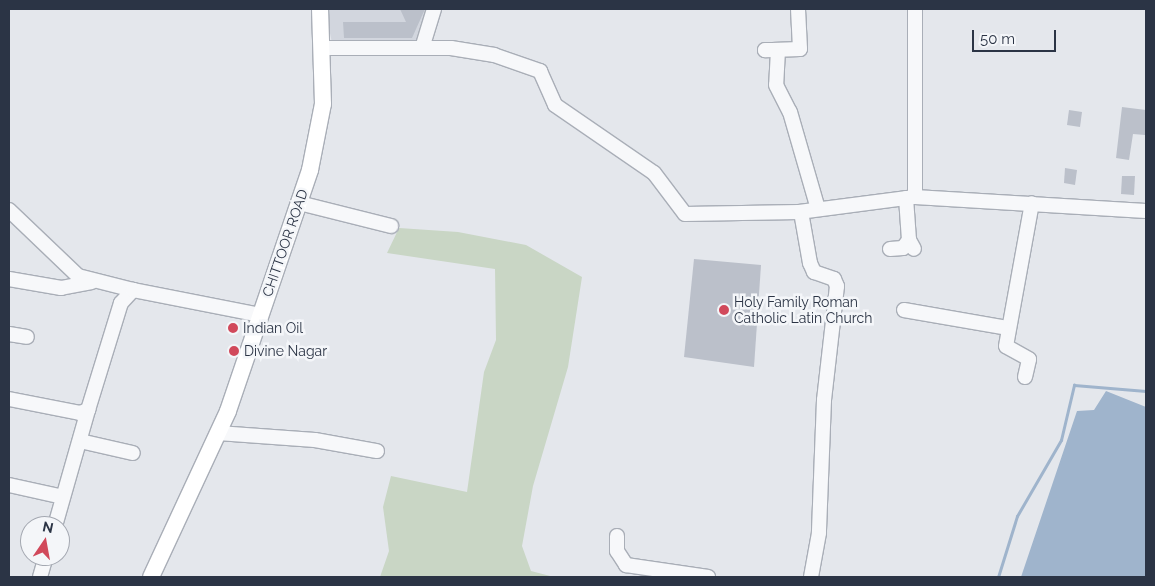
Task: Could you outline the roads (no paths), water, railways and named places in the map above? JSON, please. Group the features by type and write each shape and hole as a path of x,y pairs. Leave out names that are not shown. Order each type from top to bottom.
{"main road":[{"name":"CHITTOOR ROAD","path":"151,577 218,433 299,203 323,104 324,48 320,9"}],"street":[{"path":"423,46 434,9"},
{"path":"798,9 800,49 765,50 778,50 776,86 790,112 818,209"},
{"path":"890,249 903,248 912,244 910,198 915,9"},
{"path":"324,48 423,46 494,54 540,71 554,105 654,172 686,214 801,212 910,198 1146,210"},
{"path":"299,203 391,226"},
{"path":"1025,377 1029,359 1006,346 1032,203"},
{"path":"9,210 78,276 132,290 261,314"},
{"path":"801,212 810,263 814,272 834,279 837,286 824,400 819,533 811,577"},
{"path":"9,279 61,288 94,281"},
{"path":"58,516 121,303 132,290"},
{"path":"904,310 1008,328"},
{"path":"9,334 27,337"},
{"path":"9,399 80,413 88,410"},
{"path":"218,433 315,440 377,451"},
{"path":"80,441 132,453"},
{"path":"9,485 63,497"},
{"path":"617,536 617,551 626,565 708,577"}],"water":[{"path":"1106,391 1146,407 1146,577 1021,577 1077,411 1094,410"}],"waterway":[{"path":"998,577 1017,516 1061,440 1074,385 1146,391"}],"place":[{"name":"Holy Family Roman Catholic Latin Church","path":"724,310"},
{"name":"Indian Oil","path":"233,328"},
{"name":"Divine Nagar","path":"234,351"}]}
